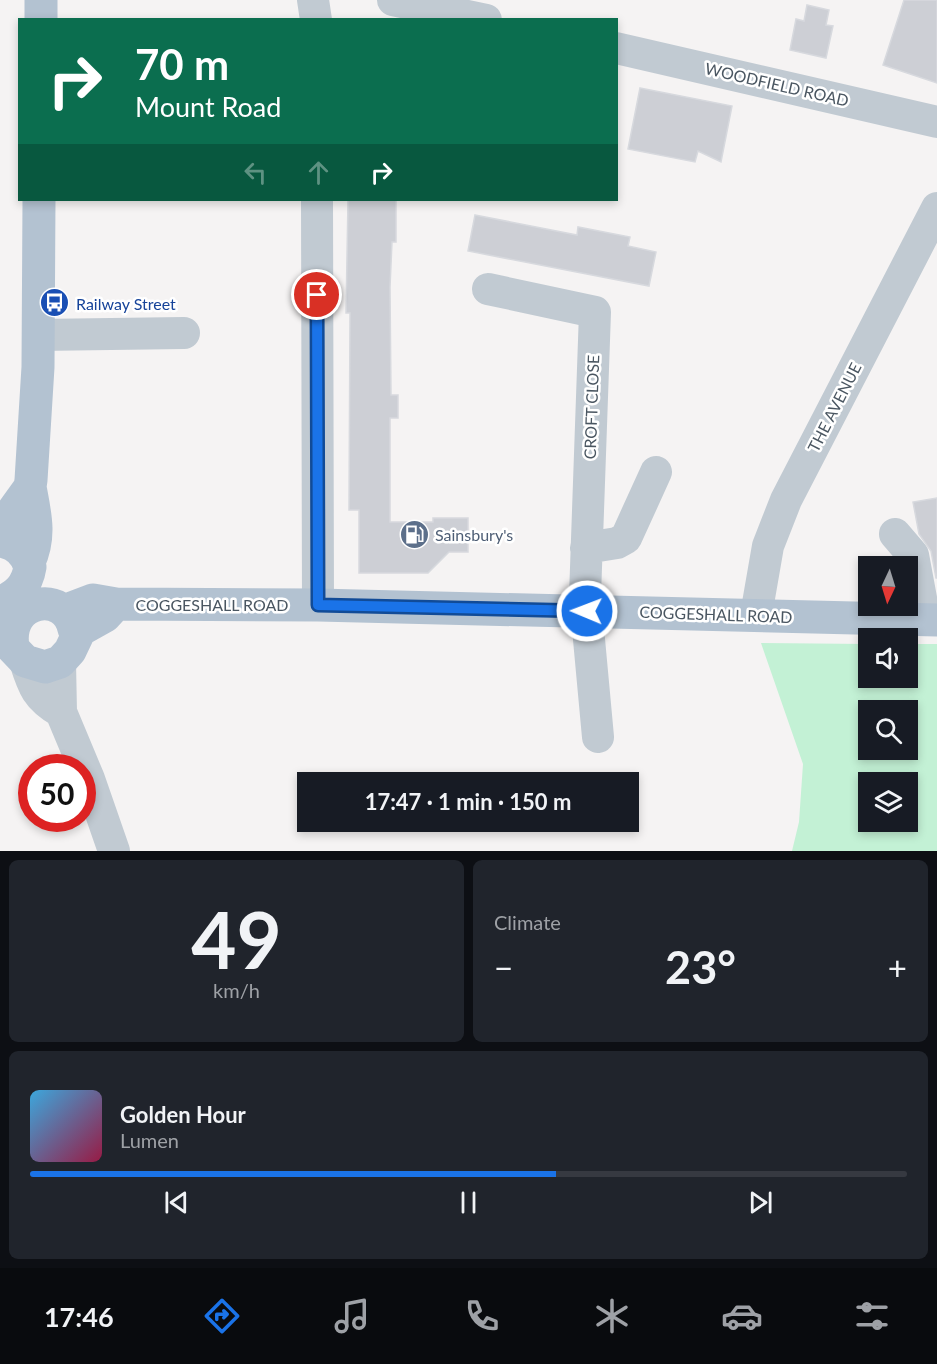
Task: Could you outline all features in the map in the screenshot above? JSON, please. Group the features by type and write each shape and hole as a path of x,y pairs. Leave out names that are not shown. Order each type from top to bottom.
{"main road":[{"path":"40,18 41,0"},
{"path":"0,603 14,596 24,585 36,548 38,526 30,487 38,335 39,201"},
{"path":"0,529 30,487"},
{"path":"0,541 9,542 23,552 29,565 57,591 64,629 45,667 13,648 11,636 18,615 36,604 64,629"},
{"name":"COGGESHALL ROAD","path":"64,629 93,600 116,604 318,605 931,620"}],"street":[{"path":"313,0 316,18"},
{"path":"393,0 477,18"},
{"name":"WOODFIELD ROAD","path":"618,48 937,122"},
{"path":"317,201 318,605"},
{"name":"THE AVENUE","path":"756,615 768,546 786,500 937,208"},
{"name":"CROFT CLOSE","path":"488,289 595,312 586,548 587,611 598,737"},
{"path":"38,335 184,333"},
{"path":"586,548 617,543 626,538 656,472"},
{"path":"895,534 913,555 931,620"},
{"path":"64,629 61,712 89,779 114,851"},
{"path":"13,648 42,701 61,712"}],"green space":[{"path":"761,643 858,644 858,688 918,688 918,644 937,644 937,851 792,851 799,822 803,764"}],"building":[{"path":"904,0 937,0 937,83 883,65"},
{"path":"807,5 829,10 826,25 833,26 826,58 790,50 796,19 804,21"},
{"path":"640,88 732,106 721,162 698,151 695,162 628,149"},
{"path":"348,201 396,201 396,242 392,242 390,287 391,395 398,395 398,418 390,418 390,522 433,522 433,518 468,518 468,552 449,552 428,573 359,573 359,510 349,510 350,313 346,313"},
{"path":"475,215 577,235 578,227 630,237 628,246 656,252 649,286 468,251"},
{"path":"937,498 936,578 931,551 919,534 913,502"}],"place":[{"name":"Railway Street","path":"55,303"},
{"name":"Sainsbury's","path":"414,534"}],"route":[{"path":"317,295 318,605 587,611"}]}
